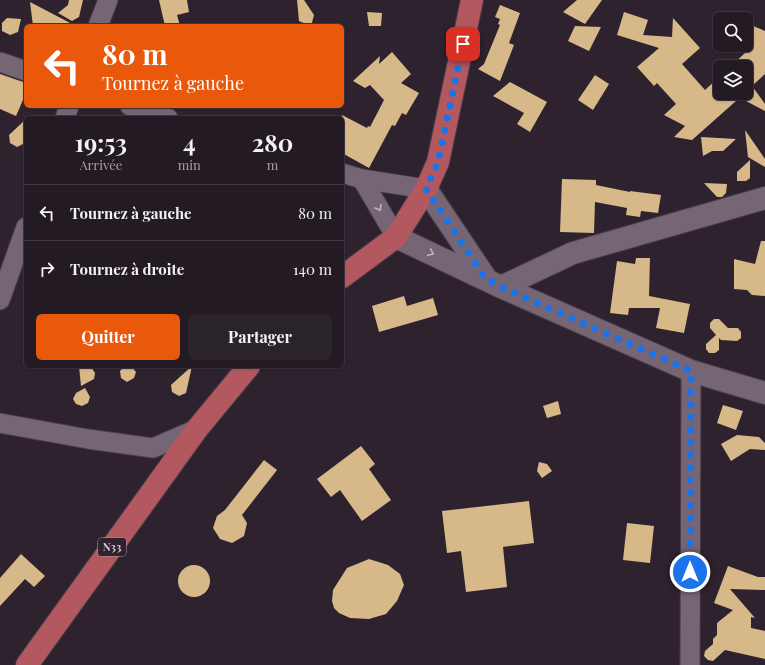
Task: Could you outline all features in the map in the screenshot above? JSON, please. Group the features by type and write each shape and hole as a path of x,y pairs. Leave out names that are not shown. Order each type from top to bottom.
{"main road":[{"path":"344,275 396,237 426,189 438,162 472,0"},
{"name":"N33","path":"31,663 197,429 248,368"}],"street":[{"path":"99,24 108,0"},
{"path":"0,62 24,70"},
{"path":"136,108 162,116"},
{"path":"344,174 362,179 426,189 493,282"},
{"path":"362,179 396,237 691,371 765,393"},
{"path":"493,282 574,253 765,198"},
{"path":"0,300 24,233"},
{"path":"690,665 691,371"},
{"path":"0,423 88,439 153,448 197,429"}],"building":[{"path":"69,0 83,0 79,17 72,21 58,13 68,5"},
{"path":"159,0 187,0 189,12 177,15 179,24 165,24"},
{"path":"297,0 304,0 314,15 312,24 306,24 299,21"},
{"path":"577,0 602,0 585,24 563,12"},
{"path":"30,2 72,24 33,24"},
{"path":"500,5 520,13 509,43 514,45 500,81 478,69 484,64 500,25 498,24 500,19 495,17"},
{"path":"367,12 382,13 381,26 369,26"},
{"path":"624,12 648,20 643,35 672,37 673,18 700,48 682,64 705,90 713,83 713,100 737,100 692,140 674,137 685,126 664,115 676,104 657,83 654,86 637,67 659,48 617,35"},
{"path":"7,18 21,19 18,32 10,35 2,31 2,23"},
{"path":"575,26 601,27 589,51 568,41"},
{"path":"753,26 765,31 765,74 753,85 753,60 737,60 746,52 753,52"},
{"path":"392,52 411,74 401,83 419,93 406,115 402,113 395,126 392,125 369,168 344,154 344,116 367,128 368,126 370,127 384,100 370,85 365,88 353,81 380,56 379,64"},
{"path":"0,74 24,82 24,98 16,116 0,109"},
{"path":"595,75 609,84 593,110 578,100"},
{"path":"510,82 547,102 530,132 517,124 524,113 493,96"},
{"path":"753,87 765,104 765,111 746,101 753,100"},
{"path":"24,121 24,144 17,147 10,143 9,135"},
{"path":"745,130 765,159 765,167 748,157"},
{"path":"701,137 736,139 723,151 712,151 703,156"},
{"path":"750,160 750,178 746,181 737,181 737,172"},
{"path":"562,179 596,180 596,185 630,192 661,195 658,213 641,211 640,217 626,215 627,208 595,202 594,233 560,232"},
{"path":"704,183 727,184 726,193 722,197 717,197"},
{"path":"761,241 765,241 765,296 752,295 747,290 734,289 734,259 755,264"},
{"path":"636,258 650,258 649,296 690,304 684,333 656,328 660,308 629,308 628,315 610,313 617,261 635,264"},
{"path":"404,296 407,306 433,298 438,315 379,332 372,306"},
{"path":"714,319 719,319 728,328 738,328 741,332 741,338 737,341 721,340 719,338 719,350 715,353 709,353 706,349 706,344 716,335 710,328 710,323"},
{"path":"79,368 92,368 95,373 94,379 81,386"},
{"path":"123,368 133,368 136,372 134,378 127,382 121,378 120,371"},
{"path":"192,368 186,393 179,396 172,392 171,385"},
{"path":"85,388 90,397 88,403 82,406 76,404 73,399 76,393"},
{"path":"558,401 561,414 547,418 543,406"},
{"path":"723,405 743,411 736,430 717,423"},
{"path":"737,435 759,437 765,443 765,450 750,449 731,461 721,444"},
{"path":"361,446 375,464 369,469 391,500 362,521 340,490 331,497 317,479"},
{"path":"264,460 277,470 242,515 247,523 244,536 232,543 220,539 213,528 217,516 225,510"},
{"path":"539,462 547,464 552,471 542,478 537,471"},
{"path":"529,501 534,543 503,547 507,587 466,592 461,551 447,553 442,511"},
{"path":"627,523 654,526 650,563 623,560"},
{"path":"21,554 45,576 34,587 25,579 0,606 0,578"},
{"path":"369,559 388,565 400,574 404,585 397,601 386,614 369,619 350,618 339,613 334,608 332,601 333,590 347,568"},
{"path":"191,565 197,565 207,572 210,581 209,587 203,594 197,597 191,597 181,590 178,584 178,578 185,568"},
{"path":"728,566 758,577 765,577 765,590 730,589 755,618 751,617 751,628 765,631 765,659 725,650 713,661 708,660 704,656 705,651 713,644 713,639 717,635 717,623 733,610 714,603"}],"route":[{"path":"463,44 438,162 426,189 485,278 501,287 691,371 690,572"}]}
